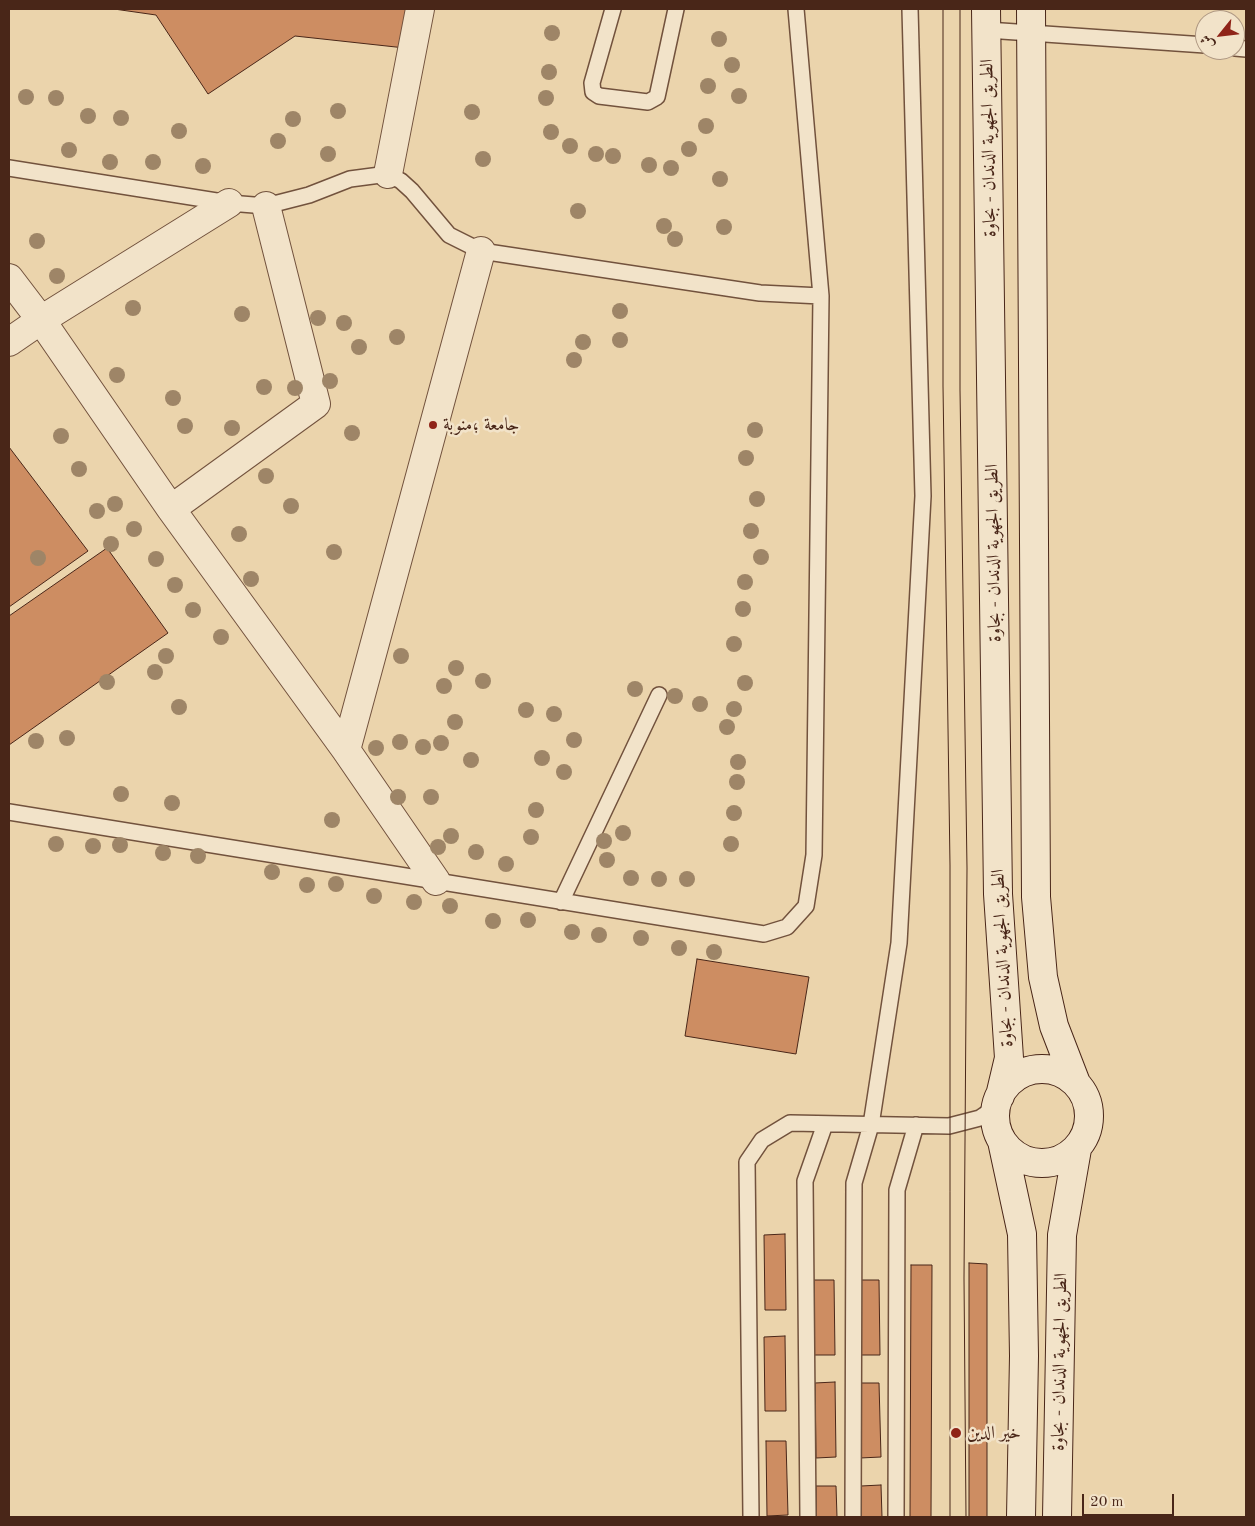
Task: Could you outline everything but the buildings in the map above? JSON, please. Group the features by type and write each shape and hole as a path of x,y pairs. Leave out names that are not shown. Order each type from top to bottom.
{"main road":[{"path":"388,174 420,9"},
{"name":"الطريق الجهوية الدندان - بجاوة","path":"987,20 998,894 1008,1058 998,1101"},
{"name":"الطريق الجهوية الدندان - بجاوة","path":"1032,20 1036,897 1043,977 1054,1026 1076,1083"},
{"path":"9,342 229,202"},
{"path":"171,509 316,404 266,206"},
{"path":"346,750 481,251"},
{"path":"9,278 41,320 171,509 346,750 436,881"},
{"path":"1034,1070 1050,1070 1064,1074 1076,1083 1085,1095 1089,1109 1089,1123 1085,1137 1077,1149 1059,1160 1038,1164 1024,1160 1011,1152 1002,1141 995,1118 998,1101 1008,1084 1020,1074 1034,1070"},
{"name":"الطريق الجهوية الدندان - بجاوة","path":"1002,1141 1022,1234 1024,1356 1021,1517"},
{"name":"الطريق الجهوية الدندان - بجاوة","path":"1057,1517 1062,1235 1077,1149"}],"lane":[{"path":"613,9 592,84 593,92 599,96 648,102 658,97 676,9"},
{"path":"9,812 764,934 787,927 806,906 814,855 821,296 796,9"},
{"path":"854,1517 854,1183 871,1124 899,943 923,496 910,9"},
{"path":"987,20 1032,20 1195,44"},
{"path":"9,168 266,206 309,195 350,179 388,174 401,181 412,191 449,234 481,251 760,293 821,296"},
{"path":"561,902 659,695"},
{"path":"751,1517 747,1162 762,1140 790,1123 949,1126 980,1118 998,1101"},
{"path":"808,1517 805,1182 825,1124"},
{"path":"896,1517 896,1190 916,1125"}],"tram line":[{"path":"943,9 943,386 950,865 950,1517"},
{"path":"960,9 960,390 967,868 964,1278 966,1517"}],"place":[{"name":"جامعة ؛منوبة","path":"433,425"},
{"name":"خير الدين","path":"956,1433"}]}
